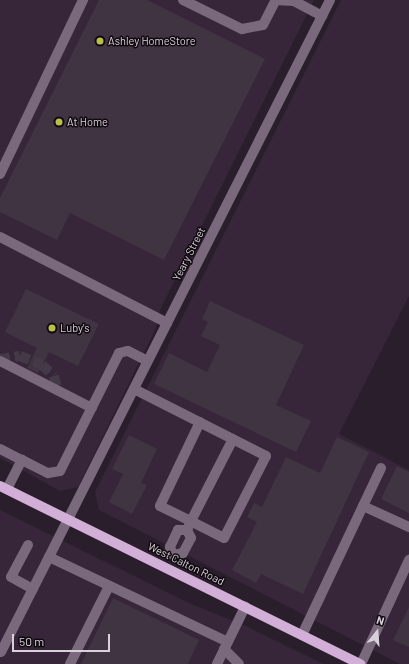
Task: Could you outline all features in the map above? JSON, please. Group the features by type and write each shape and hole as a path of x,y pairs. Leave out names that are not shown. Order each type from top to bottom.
{"main road":[{"name":"West Calton Road","path":"3,488 360,664"}],"street":[{"path":"0,174 84,0"},
{"path":"183,0 242,29 263,25 276,0 294,1 322,16"},
{"name":"Yeary Street","path":"1,652 330,0"},
{"path":"0,237 168,323"},
{"path":"0,448 48,473 60,471 119,354 128,351 148,361"},
{"path":"0,361 92,408"},
{"path":"134,389 200,422 266,456 224,538 189,526 160,506 200,422"},
{"path":"166,568 173,555 170,547 178,530 189,526 233,439"},
{"path":"3,488 22,460"},
{"path":"302,635 381,468"},
{"path":"363,506 409,528"},
{"path":"28,545 11,577 33,589"},
{"path":"49,557 110,586 226,646 236,663"},
{"path":"360,664 409,560"},
{"path":"70,664 110,586"},
{"path":"217,664 245,607"}],"shaded area":[{"path":"0,0 314,0 160,310 155,330 78,487 60,491 0,458"},
{"path":"341,0 409,0 409,296 339,434 409,470 409,664 400,664 99,510 95,492"},
{"path":"0,510 191,604 246,626 323,664 0,664"}],"building":[{"path":"99,0 147,0 265,59 164,260 70,213 57,240 0,212 0,198"},
{"name":"Luby's","path":"26,289 99,324 78,366 49,352 38,373 27,368 37,348 5,332"},
{"path":"210,301 304,345 276,405 311,421 296,452 154,384 169,353 207,372 220,345 201,336 208,322 202,319"},
{"path":"129,435 157,449 141,483 147,485 132,514 109,502 123,474 112,469"},
{"path":"337,437 369,452 303,594 261,574 256,583 232,570 257,522 247,517 254,503 262,507 286,457 320,473"},
{"path":"397,466 409,472 409,513 381,499"},
{"path":"113,598 199,640 188,664 81,664"},
{"path":"409,607 409,647 393,640"}],"tunnel":[{"path":"0,359 20,356 42,365 54,376 58,391"}],"place":[{"name":"Ashley HomeStore","path":"100,41"},
{"name":"At Home","path":"59,122"},
{"name":"Luby's","path":"52,328"}]}
